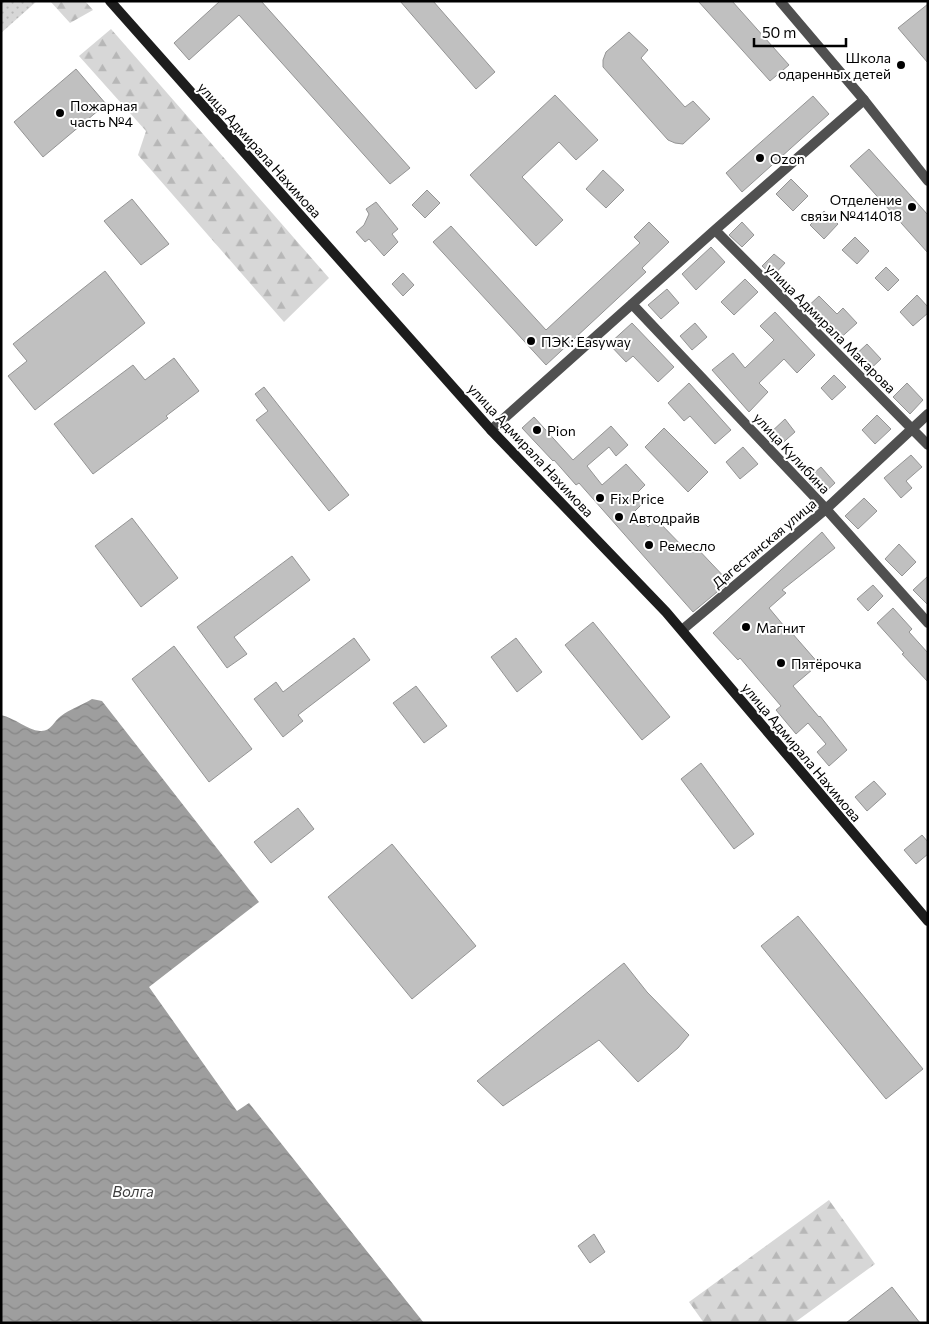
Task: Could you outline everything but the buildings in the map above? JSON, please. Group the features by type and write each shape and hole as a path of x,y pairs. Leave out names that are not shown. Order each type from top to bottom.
{"main road":[{"name":"улица Адмирала Нахимова","path":"110,1 491,430 666,612 928,921"}],"street":[{"path":"780,1 864,100 928,181"},
{"path":"491,430 864,100"},
{"name":"улица Адмирала Макарова","path":"715,230 928,446"},
{"name":"улица Кулибина","path":"632,304 826,509 928,623"},
{"name":"Дагестанская улица","path":"682,630 826,509 928,414"}],"green space":[{"path":"1,1 37,1 1,33"},
{"path":"50,1 85,1 93,10 70,23"},
{"path":"111,29 329,278 284,322 138,155 146,131 79,56"},
{"path":"829,1200 875,1264 794,1323 704,1323 689,1302"}],"water":[{"name":"Волга","path":"92,699 102,701 259,902 149,987 237,1111 249,1103 424,1323 1,1323 1,715 35,730 44,731 65,714"}],"place":[{"name":"Школа одаренных детей","path":"901,65"},
{"name":"Пожарная часть №4","path":"60,113"},
{"name":"Ozon","path":"760,158"},
{"name":"Отделение связи №414018","path":"912,207"},
{"name":"ПЭК: Easyway","path":"531,341"},
{"name":"Pion","path":"537,430"},
{"name":"Fix Price","path":"600,498"},
{"name":"Автодрайв","path":"619,517"},
{"name":"Ремесло","path":"649,545"},
{"name":"Магнит","path":"746,627"},
{"name":"Пятёрочка","path":"781,663"}]}
